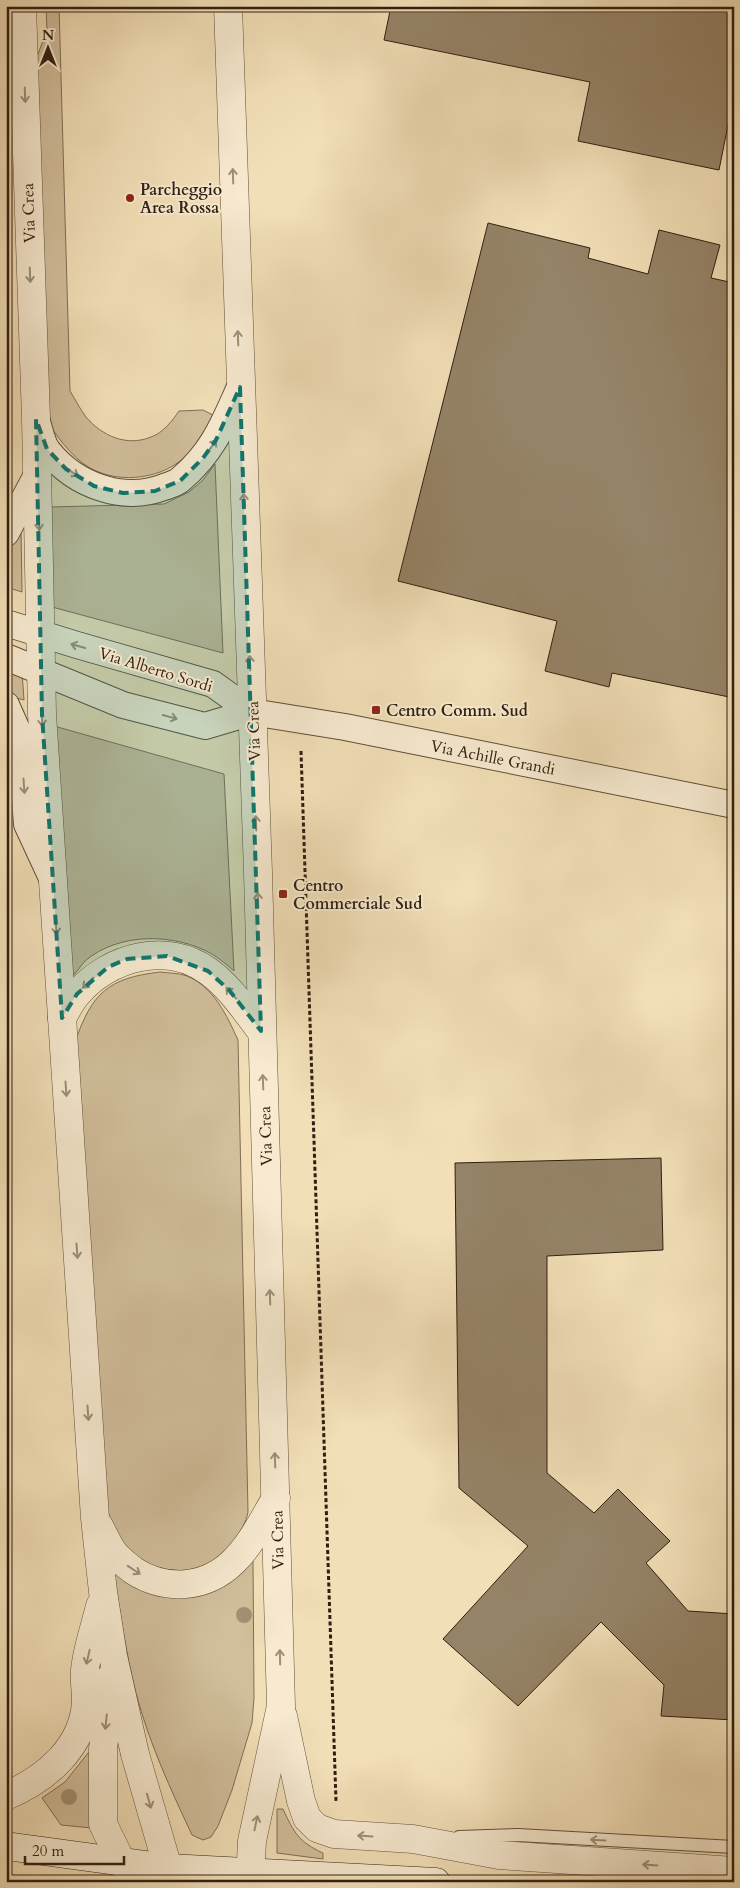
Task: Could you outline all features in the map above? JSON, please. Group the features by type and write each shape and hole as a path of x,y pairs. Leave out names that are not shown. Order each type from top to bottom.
{"street":[{"name":"Via Crea","path":"22,6 36,419 40,670 95,1518 103,1592 113,1656 136,1754 170,1875"},
{"name":"Via Crea","path":"228,6 252,712 281,1706 252,1841 248,1878"},
{"name":"Via Crea","path":"36,419 46,449 66,469 94,486 123,493 155,491 180,481 203,458 216,440 240,387"},
{"path":"6,533 37,475"},
{"name":"Via Alberto Sordi","path":"6,623 213,684 252,712"},
{"path":"6,657 123,705 205,726 252,712"},
{"name":"Via Crea","path":"6,705 18,732 27,824 52,878"},
{"name":"Via Achille Grandi","path":"252,712 345,727 734,805"},
{"path":"62,1018 76,994 108,967 127,959 167,956 188,960 208,971 230,990 261,1031"},
{"path":"95,1518 114,1555 129,1567 148,1579 164,1584 185,1585 200,1582 216,1575 233,1562 250,1541 276,1498"},
{"path":"6,1796 24,1788 57,1764 72,1746 82,1725 86,1702 85,1670 103,1592"},
{"name":"Via Crea","path":"113,1656 103,1749 104,1824 129,1872"},
{"path":"281,1706 301,1801 307,1818 317,1828 334,1834 413,1839 499,1855 734,1871"},
{"path":"6,1846 129,1872 248,1878 436,1882"}],"lane":[{"path":"413,1839 518,1835 734,1847"}],"path":[{"path":"300,720 337,1794 334,1834"}],"highlighted area":[{"path":"240,387 261,1031 229,990 208,971 167,956 127,959 108,967 77,994 62,1018 42,714 36,419 47,449 66,469 94,486 123,493 155,491 180,481 203,458 216,440"}],"shaded area":[{"path":"46,6 59,6 70,391 92,424 115,438 124,440 142,440 159,433 179,411 203,410 213,415 196,444 179,462 168,469 142,477 115,476 90,468 70,452 44,417 35,62 47,30"},
{"path":"215,464 223,653 52,607 50,507 164,504 189,492 203,480"},
{"path":"21,529 22,592 6,587 6,553"},
{"path":"6,666 22,672 24,700 16,698 6,683"},
{"path":"54,726 224,774 234,971 212,954 197,947 165,939 147,939 114,945 99,952 85,961 73,976"},
{"path":"160,972 187,976 205,987 218,1003 238,1040 248,1512 241,1529 221,1558 202,1567 179,1570 151,1565 129,1550 120,1539 108,1512 75,1042 88,1011 104,991 127,979"},
{"path":"253,1560 254,1698 252,1723 232,1790 218,1826 211,1837 203,1840 192,1835 168,1783 141,1712 129,1663 113,1569 127,1580"},
{"path":"88,1753 91,1753 92,1828 61,1825 42,1798 65,1782"},
{"path":"277,1809 283,1809 298,1836 308,1845 323,1853 323,1859 277,1853"}],"building":[{"path":"391,6 734,6 734,95 719,170 578,141 590,82 384,40"},
{"path":"488,223 590,248 588,258 648,274 659,230 720,245 711,278 734,283 734,698 612,673 609,687 545,671 557,621 398,581"},
{"path":"661,1158 663,1250 547,1256 547,1473 594,1513 618,1489 670,1541 646,1563 688,1611 734,1614 734,1720 661,1716 664,1685 601,1622 518,1706 443,1639 528,1546 459,1488 455,1163"}],"place":[{"name":"Parcheggio Area Rossa","path":"130,198"},
{"name":"Centro Comm. Sud","path":"376,710"},
{"name":"Centro Commerciale Sud","path":"283,894"}]}
